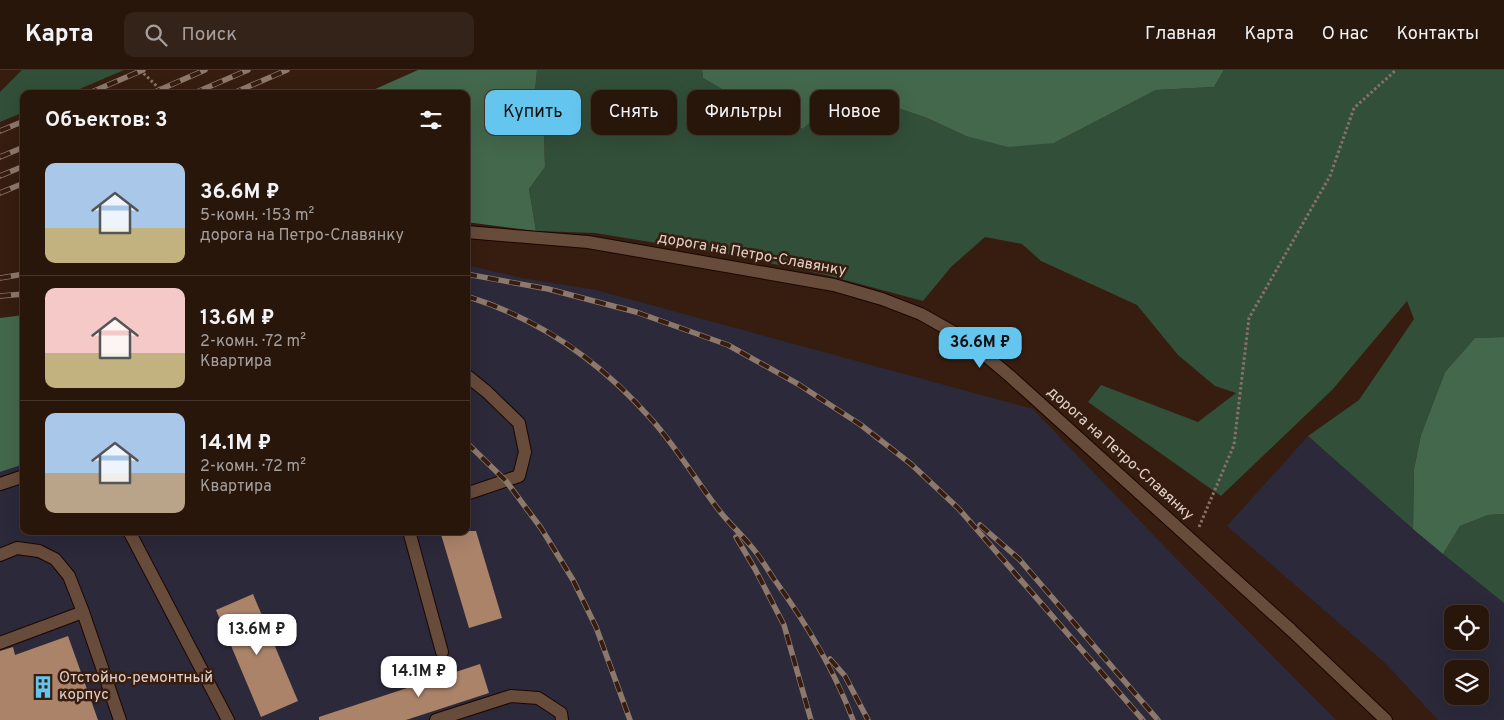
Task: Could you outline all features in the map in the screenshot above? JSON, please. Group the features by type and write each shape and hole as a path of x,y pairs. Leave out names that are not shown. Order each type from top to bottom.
{"street":[{"name":"дорога на Петро-Славянку","path":"470,232 588,242 834,285 882,299 921,314 967,340 1011,377 1291,630 1386,720"},
{"path":"470,378 519,423 525,452 519,476 470,493"},
{"path":"0,484 20,477"},
{"path":"131,535 228,720"},
{"path":"410,535 442,652"},
{"path":"0,555 18,548 39,551 55,559 69,576 120,720"},
{"path":"0,643 83,612"},
{"path":"436,720 511,696 538,698 561,713 562,720"}],"path":[{"path":"140,70 161,90"},
{"path":"1193,541 1234,445 1249,318 1330,176 1354,108 1396,70"}],"shaded area":[{"path":"470,266 522,278 596,290 1033,409 1165,547 1336,720 0,720 0,472 20,465 20,535 470,535"},
{"path":"1308,436 1413,529 1504,603 1504,720 1438,720 1385,663 1227,526"}],"green space":[{"path":"22,70 124,70 77,90 20,90 20,114 0,122 0,92"},
{"path":"418,70 537,70 535,90 485,90 485,135 544,135 545,167 529,189 536,231 470,223 470,90 373,90"},
{"path":"537,70 702,70 703,78 723,90 687,90 687,135 800,135 800,128 803,129 810,122 810,135 899,135 899,108 927,118 966,136 1054,143 1156,90 1214,87 1224,70 1504,70 1504,337 1475,338 1445,372 1421,435 1414,469 1413,529 1308,436 1359,400 1414,319 1407,301 1333,389 1221,496 1088,402 1101,385 1198,422 1236,393 1215,386 1178,355 1137,305 1041,261 1022,244 985,237 951,267 923,301 826,275 731,255 595,233 536,231 529,189 545,167 544,135 581,135 581,90 535,90"},
{"path":"702,70 1224,70 1214,87 1156,90 1054,143 1008,147 966,136 927,118 899,108 899,90 810,90 810,122 803,129 800,128 800,90 723,90 703,78"},
{"path":"20,316 20,465 0,472 0,318"},
{"path":"1504,337 1504,514 1488,515 1460,526 1443,554 1413,529 1414,469 1421,435 1445,372 1475,338"},
{"path":"1504,514 1504,603 1443,554 1460,526 1488,515"}],"building":[{"path":"470,531 476,531 502,618 469,628 441,535 470,535"},
{"path":"253,594 298,701 261,717 216,610"},
{"name":"Отстойно-ремонтный корпус","path":"68,636 98,720 0,720 0,651 13,647 15,655"},
{"path":"480,664 489,693 406,720 319,720 319,717"}],"railway":[{"path":"96,90 143,70"},
{"path":"159,90 205,70"},
{"path":"201,90 248,70"},
{"path":"240,90 287,70"},
{"path":"0,131 20,123"},
{"path":"0,157 20,149"},
{"path":"0,176 20,168"},
{"path":"0,193 20,185"},
{"path":"0,278 20,275"},
{"path":"470,275 548,289 636,312 728,345 798,384 861,425 911,464 958,508 1143,720"},
{"path":"0,296 20,294"},
{"path":"470,297 520,317 568,345 612,379 652,420 671,443 722,514 747,541 797,612 828,665 853,720"},
{"path":"470,446 506,481 541,528 573,580 596,627 630,720"},
{"path":"980,525 1019,559 1158,720"},
{"path":"736,537 784,625 811,720"},
{"path":"830,659 845,676 868,720"}],"place":[{"name":"Отстойно-ремонтный корпус","path":"43,687"}]}
